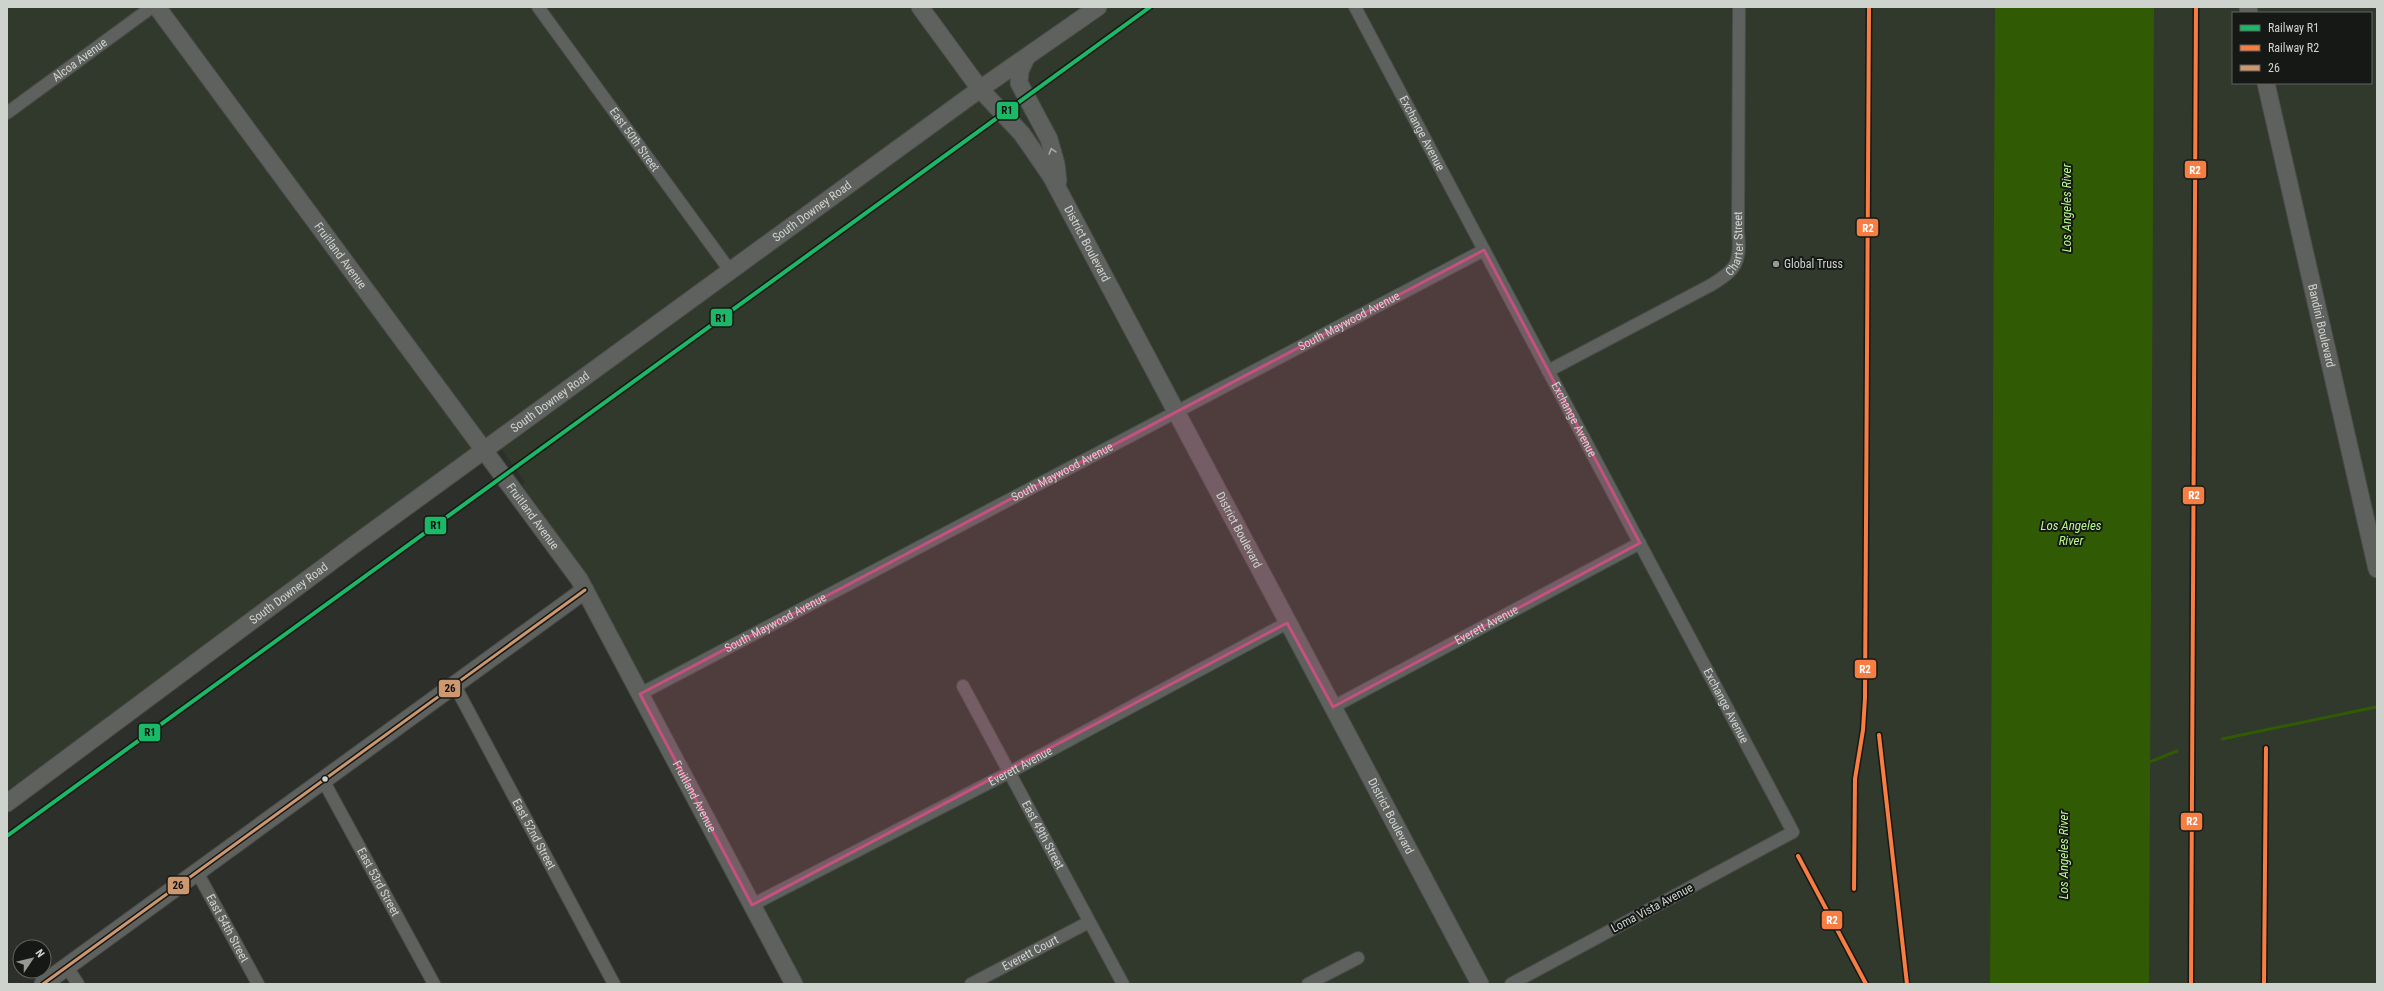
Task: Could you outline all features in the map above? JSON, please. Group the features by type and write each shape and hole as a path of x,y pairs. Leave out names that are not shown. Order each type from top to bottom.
{"main road":[{"name":"Fruitland Avenue","path":"157,7 485,451 585,590 794,984"},
{"name":"District Boulevard","path":"920,7 980,89 1022,134 1035,151 1058,189 1287,623 1333,706 1480,984"},
{"name":"South Downey Road","path":"7,803 151,695 980,89 1098,7"},
{"path":"1026,58 1020,70 1019,83 1049,139 1056,164 1058,189"},
{"name":"Bandini Boulevard","path":"2266,84 2377,569"},
{"path":"43,984 585,590"}],"street":[{"name":"Alcoa Avenue","path":"7,113 152,7"},
{"name":"East 50th Street","path":"538,7 731,272"},
{"name":"Exchange Avenue","path":"1355,7 1793,832"},
{"name":"Charter Street","path":"1548,371 1711,285 1731,273 1738,261 1740,251 1738,232 1739,7"},
{"name":"South Maywood Avenue","path":"640,694 1484,250"},
{"name":"Everett Avenue","path":"1333,706 1640,543"},
{"name":"Everett Avenue","path":"752,905 1010,772 1287,623"},
{"name":"East 52nd Street","path":"454,684 614,984"},
{"name":"East 49th Street","path":"963,686 1123,984"},
{"name":"East 53rd Street","path":"323,780 434,984"},
{"name":"Loma Vista Avenue","path":"1511,984 1793,832"},
{"name":"East 54th Street","path":"197,872 258,984"},
{"name":"Everett Court","path":"971,984 1089,922"},
{"path":"1308,984 1358,958"},
{"path":"67,967 78,984"}],"highlighted area":[{"path":"1484,250 1640,543 1333,707 1287,623 752,905 640,694"}],"shaded area":[{"path":"7,7 2377,7 2377,984 793,984 612,644 512,492 525,482 493,438 7,791"}],"water":[{"name":"Los Angeles River","path":"1995,7 2154,7 2149,984 1990,984"}],"waterway":[{"path":"2222,739 2376,707"},
{"path":"2147,763 2177,751"}],"rail line":[{"name":"R1","path":"7,836 1150,7"},
{"name":"R2","path":"1854,889 1855,779 1863,730 1865,698 1869,7"},
{"name":"R2","path":"2191,984 2196,7"},
{"name":"R2","path":"1879,735 1907,984"},
{"name":"R2","path":"2264,984 2266,748"},
{"name":"R2","path":"1798,856 1866,984"}],"transit line":[{"name":"26","path":"43,984 585,590"}],"place":[{"name":"Global Truss","path":"1776,264"}]}
